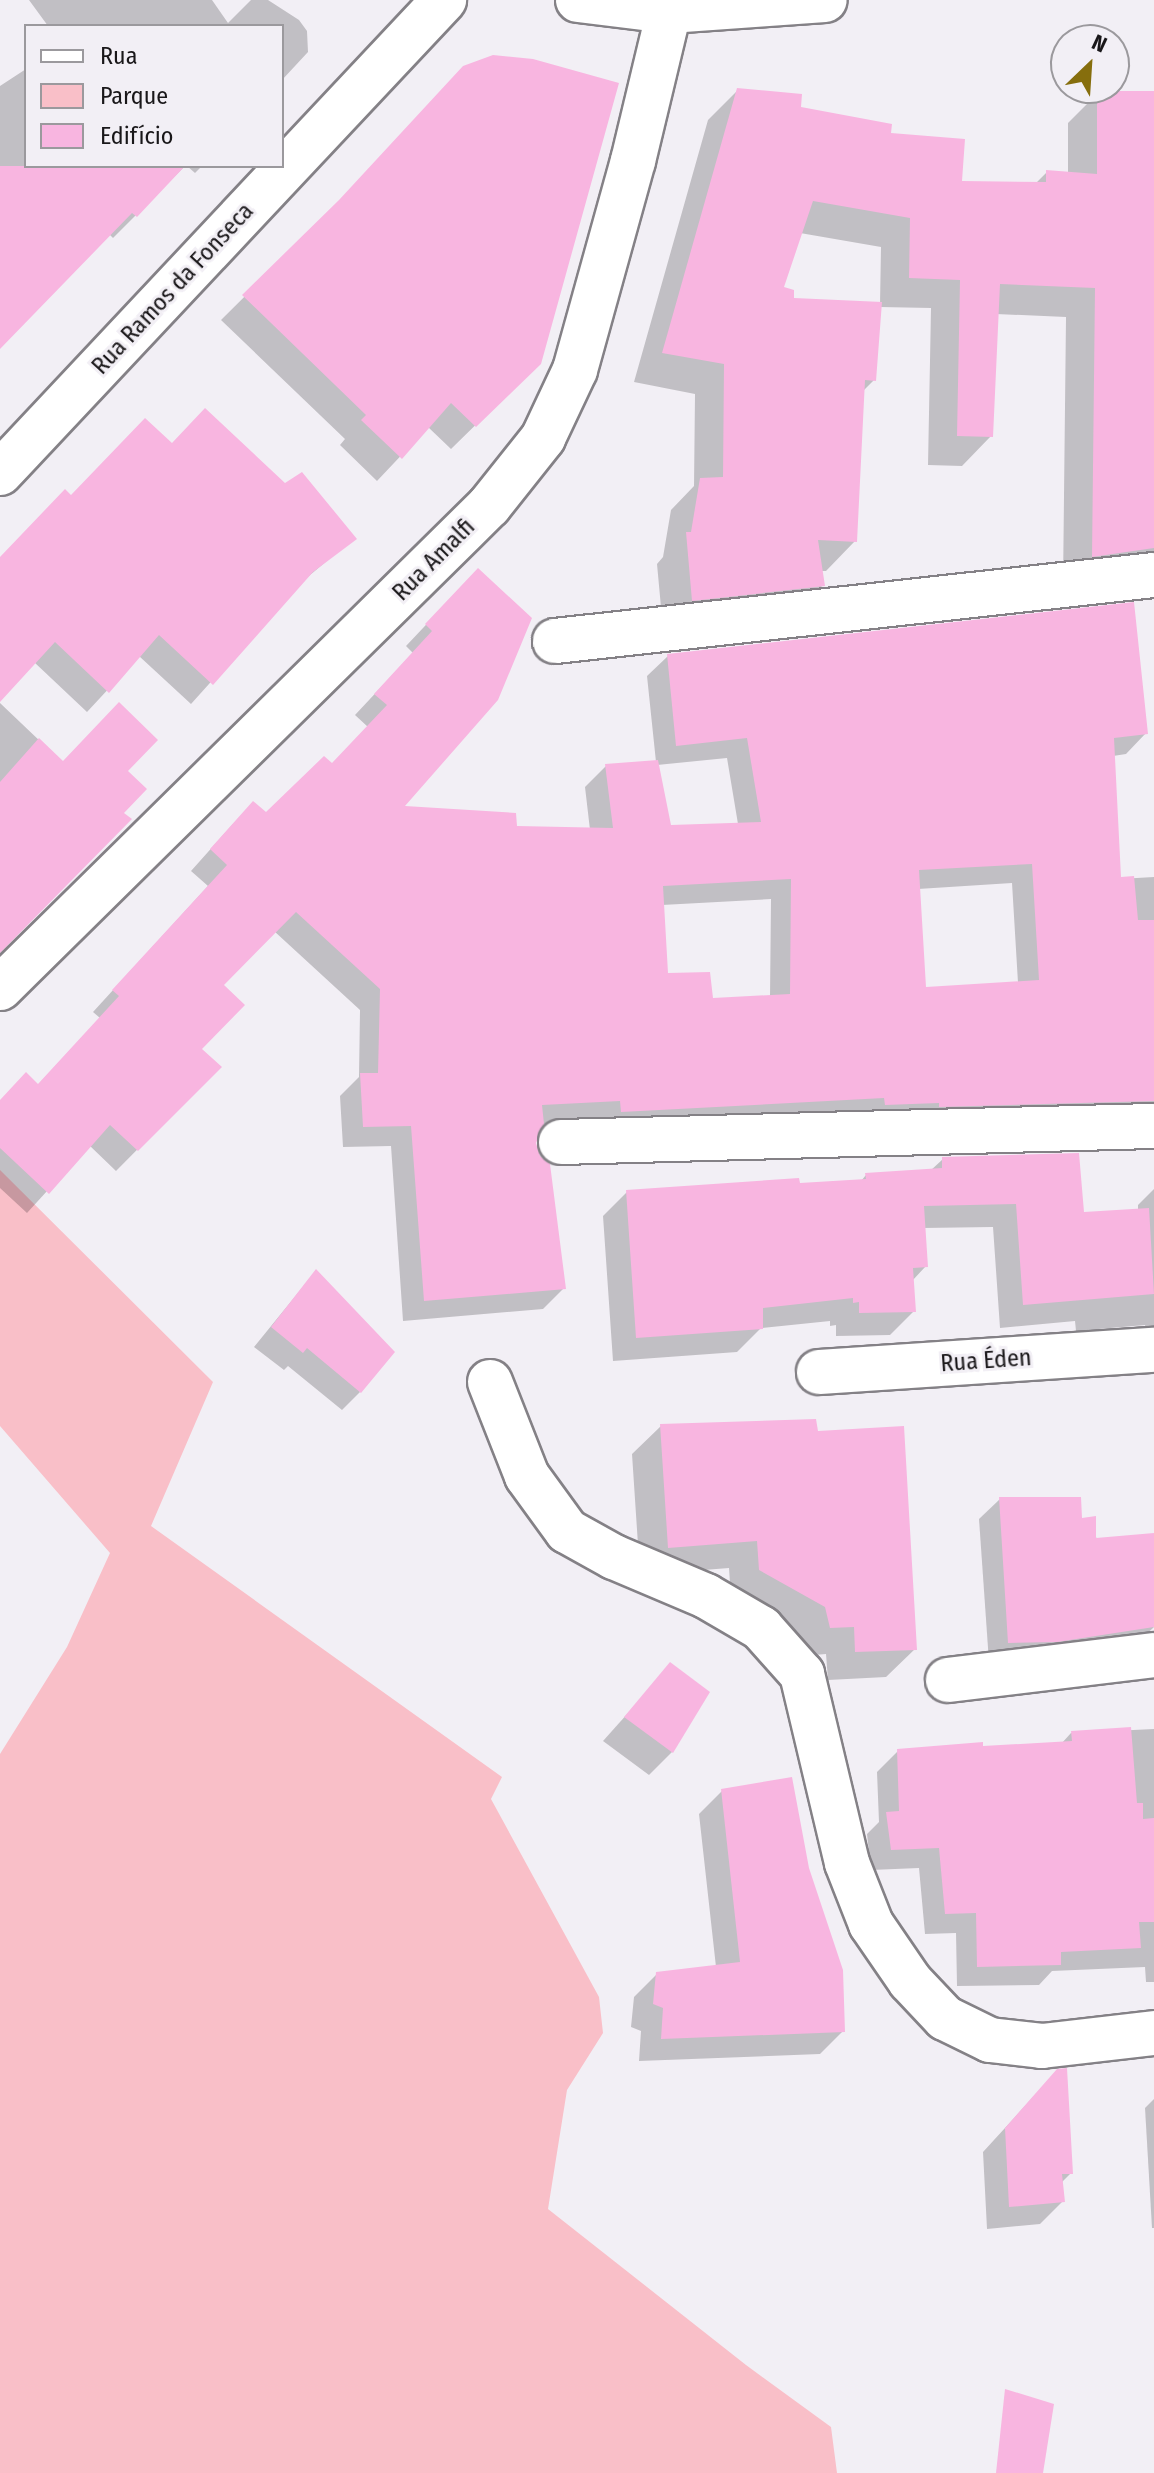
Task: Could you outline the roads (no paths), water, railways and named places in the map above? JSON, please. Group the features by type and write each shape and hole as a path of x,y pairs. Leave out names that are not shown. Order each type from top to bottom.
{"street":[{"name":"Rua Ramos da Fonseca","path":"0,473 444,0"},
{"path":"578,0 669,11 825,0"},
{"name":"Rua Amalfi","path":"0,988 489,506 543,438 579,356 633,161 669,11"},
{"path":"555,641 1154,575"},
{"path":"561,1142 1154,1126"},
{"name":"Rua Éden","path":"819,1372 1154,1350"},
{"path":"490,1382 527,1476 567,1531 614,1557 706,1596 761,1628 802,1674 847,1863 871,1924 910,1981 945,2018 990,2040 1042,2046 1154,2033"},
{"path":"948,1680 1154,1655"}]}
